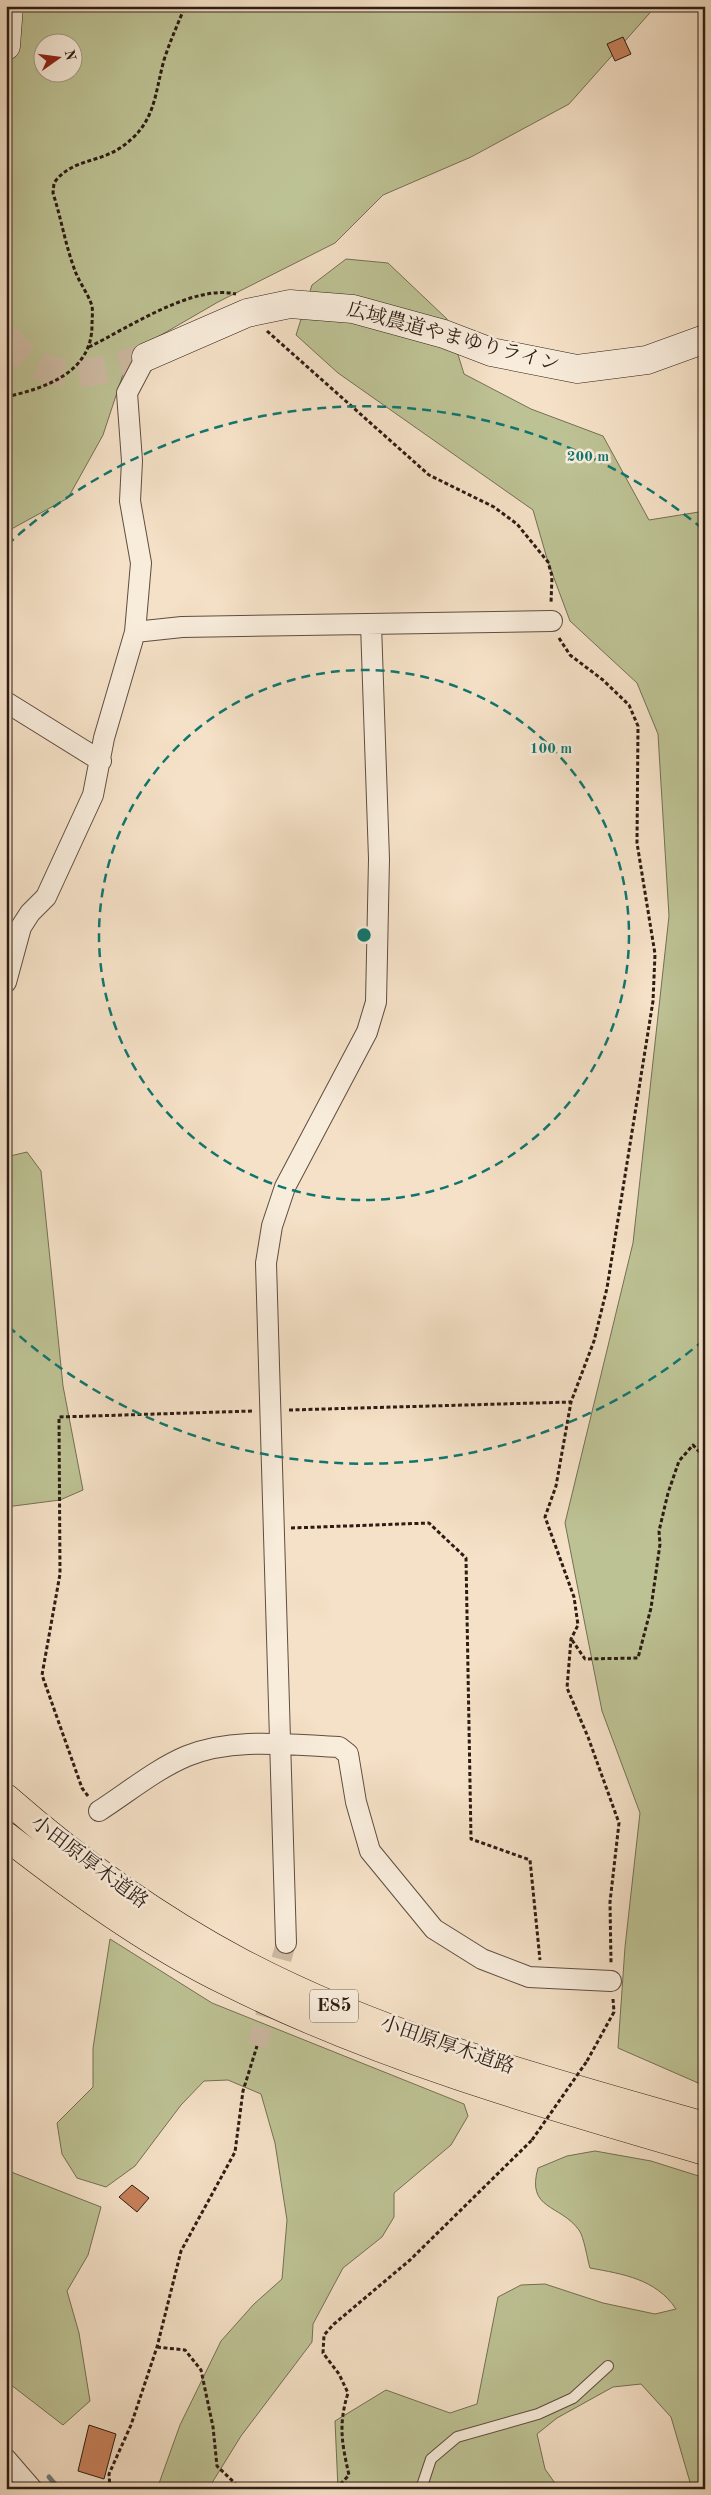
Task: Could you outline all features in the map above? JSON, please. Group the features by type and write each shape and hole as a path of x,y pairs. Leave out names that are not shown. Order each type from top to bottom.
{"highway":[{"name":"小田原厚木道路","path":"6,1798 97,1873 158,1915 240,1962 332,2006 429,2042 536,2077 705,2126"},
{"name":"小田原厚木道路","path":"6,1836 82,1895 146,1937 228,1983 324,2028 526,2099 705,2151"}],"street":[{"path":"6,46 9,6"},
{"name":"広域農道やまゆりライン","path":"146,357 244,304 290,304 352,309 444,334 491,352 577,369 647,360 705,339"},
{"path":"6,982 20,927 30,913 46,897 93,795 104,738 136,632 141,562 130,502 132,461 127,393 146,357"},
{"path":"136,632 182,627 552,621"},
{"path":"286,1943 266,1263 272,1226 285,1186 367,1032 376,1002 379,859 371,624"},
{"path":"6,702 101,761"},
{"path":"99,1811 156,1773 187,1756 225,1745 339,1747 348,1754 356,1802 370,1851 434,1929 482,1959 529,1977 611,1981"},
{"path":"6,2459 32,2489"}],"lane":[{"path":"421,2489 431,2459 457,2437 538,2414 572,2398 608,2366"}],"path":[{"path":"6,397 38,390 50,384 77,366 85,357 92,332 92,307 70,256 53,193 54,183 68,169 121,148 149,118 160,86 164,60 185,6"},
{"path":"89,347 190,297 210,292 227,292 244,304 429,475 494,507 517,524 548,562 552,576 552,621 556,633 570,655 603,680 629,705 638,726 637,843 655,954 653,1002 607,1288 594,1341 571,1402 556,1486 545,1516 574,1597 578,1625 571,1639 567,1688 588,1737 619,1823 610,1902 611,1981 614,2012 587,2061 532,2140 410,2260 334,2324 324,2335 323,2353 339,2374 348,2393 342,2413 341,2442 349,2476 336,2489"},
{"path":"99,1811 82,1788 42,1675 60,1574 58,1417 571,1402"},
{"path":"571,1639 585,1659 638,1658 651,1608 660,1544 659,1531 668,1493 679,1461 693,1445 705,1458"},
{"path":"273,1528 429,1523 466,1558 472,1838 530,1860 542,1977"},
{"path":"110,2489 109,2474 131,2425 157,2347 181,2251 235,2152 243,2091 257,2046"},
{"path":"157,2347 186,2350 201,2370 213,2427 217,2466 241,2489"}],"green space":[{"path":"6,6 656,6 569,104 471,157 383,195 335,243 218,302 130,353 103,435 68,498 6,532"},
{"path":"346,259 388,263 447,319 464,374 531,409 603,436 649,520 705,511 705,2086 618,2048 625,1947 640,1813 602,1711 565,1523 633,1243 669,916 658,734 637,683 570,621 548,562 533,510 338,373 296,335 312,285"},
{"path":"27,1152 41,1171 63,1386 83,1490 60,1500 6,1507 6,1157"},
{"path":"110,1939 212,2003 464,2104 468,2116 451,2145 394,2193 394,2217 382,2237 343,2268 313,2324 312,2342 241,2436 210,2486 214,2489 157,2489 180,2425 221,2341 254,2304 282,2279 287,2220 275,2143 261,2094 228,2080 204,2081 181,2105 135,2166 106,2187 77,2178 62,2154 57,2123 93,2087 93,2048"},
{"path":"595,2151 651,2161 705,2178 705,2489 692,2489 671,2417 641,2384 613,2387 557,2418 537,2434 545,2469 559,2489 338,2489 335,2421 386,2390 450,2413 477,2404 498,2297 521,2285 545,2284 603,2303 655,2314 676,2309 668,2299 649,2284 615,2273 590,2268 579,2230 563,2215 547,2205 537,2192 538,2168 567,2156"},
{"path":"6,2170 101,2207 88,2255 67,2291 79,2333 90,2401 63,2425 6,2381"}],"building":[{"path":"623,37 631,54 615,61 607,44"},
{"path":"132,2185 149,2198 137,2212 119,2197"},
{"path":"89,2425 116,2434 104,2479 78,2471"}],"waterway":[{"path":"49,2477 59,2489"}],"tunnel":[{"path":"6,338 32,362 46,369 60,372 74,373 104,370 146,357"},
{"path":"257,2046 286,1943"}]}
